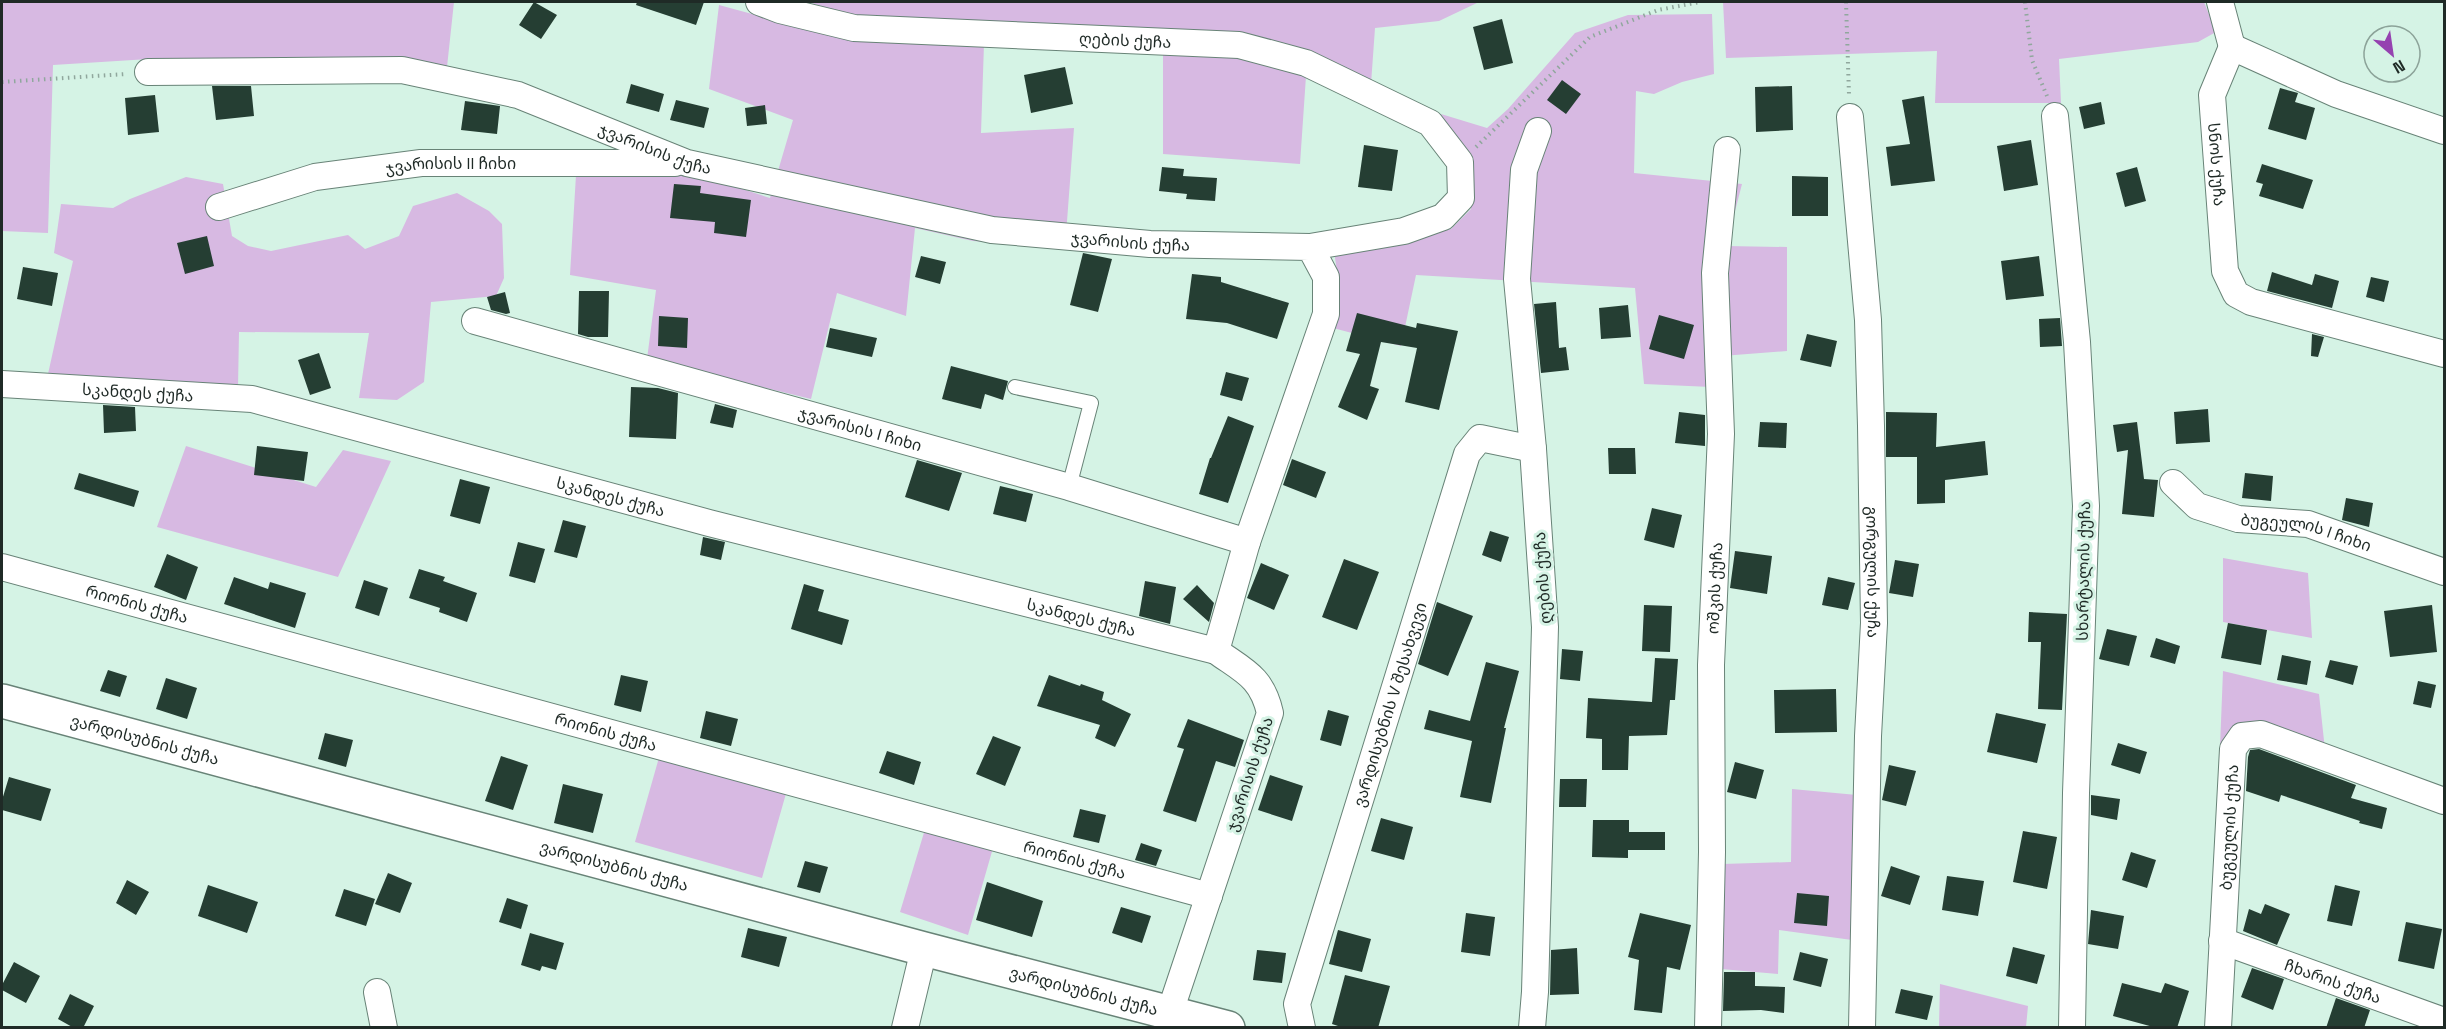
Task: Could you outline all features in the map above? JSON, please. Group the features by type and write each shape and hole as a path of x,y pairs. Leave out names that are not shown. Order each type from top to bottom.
{"street":[{"name":"ღების ქუჩა","path":"759,2 780,10 854,28 1239,45 1306,63 1430,123 1460,162"},
{"path":"2220,2 2232,47 2336,94 2445,131"},
{"name":"სნოს ქუჩა","path":"2232,47 2212,94 2225,271 2236,294 2251,302 2445,354"},
{"name":"ჯვარისის ქუჩა","path":"148,72 402,70 518,95 687,163 881,208 992,230 1150,244 1310,247 1404,231 1443,217 1461,198 1460,162"},
{"name":"სხარტალის ქუჩა","path":"2055,116 2077,342 2086,506 2076,793 2072,1028"},
{"name":"გორგულის ქუჩა","path":"1850,117 1868,320 1874,623 1868,736 1862,1028"},
{"name":"ღების ქუჩა","path":"1532,1028 1535,992 1545,627 1533,449 1517,279 1524,170 1538,131"},
{"name":"ოშკის ქუჩა","path":"1708,1028 1712,852 1711,665 1720,434 1715,273 1727,150"},
{"name":"ჯვარისის II ჩიხი","path":"219,207 315,177 422,163 687,163"},
{"path":"1216,651 1247,542 1326,314 1326,277 1310,247"},
{"name":"ჯვარისის I ჩიხი","path":"475,321 1069,487 1247,542"},
{"name":"სკანდეს ქუჩა","path":"2,384 252,399 709,523 1216,651"},
{"name":"ვარდისუბნის V შესახვევი","path":"1302,1028 1297,1004 1467,454 1480,438 1533,449"},
{"name":"ბუგეულის I ჩიხი","path":"2173,483 2197,506 2238,519 2308,524 2445,572"},
{"name":"რიონის ქუჩა","path":"2,567 1209,896"},
{"name":"ჯვარისის ქუჩა","path":"1170,1012 1270,713 1266,695 1254,678 1216,651"},
{"name":"ვარდისუბნის ქუჩა","path":"2,701 924,949 1228,1028"},
{"name":"ბუგეულის ქუჩა","path":"2218,1028 2233,749 2242,736 2261,734 2445,801"},
{"name":"ჩხარის ქუჩა","path":"2222,942 2445,1021"},
{"path":"905,1028 924,949"},
{"path":"377,992 384,1028"}],"lane":[{"path":"1015,387 1091,403 1069,487"}],"path":[{"path":"1460,162 1590,37 1658,10 1700,2"},
{"path":"1846,2 1850,117"},
{"path":"2025,2 2032,60 2055,116"},
{"path":"2,82 148,72"}],"shaded area":[{"path":"2,2 454,2 447,67 149,59 53,65 48,233 2,231"},
{"path":"808,2 1479,2 1439,21 1375,28 1371,84 1313,59 863,19"},
{"path":"1723,2 2204,2 2216,32 2198,42 2059,59 2061,103 1935,103 1937,51 1726,58"},
{"path":"719,5 852,41 984,44 981,133 1074,128 1065,248 973,241 915,228 906,316 837,293 811,399 647,359 656,290 570,275 576,175 678,168 770,198 793,120 709,89"},
{"path":"1712,14 1714,74 1682,82 1654,94 1636,91 1634,173 1742,184 1726,246 1787,247 1787,351 1709,357 1711,387 1644,384 1635,288 1416,275 1401,346 1333,328 1339,285 1334,251 1451,229 1471,209 1473,170 1441,114 1487,128 1508,109 1575,33 1628,15"},
{"path":"1163,51 1242,54 1306,76 1300,164 1163,154"},
{"path":"186,177 223,184 232,236 248,246 271,251 348,235 365,249 399,236 413,206 457,193 489,211 502,224 504,278 496,296 431,302 424,382 397,400 359,398 369,333 239,332 238,387 48,374 73,261 54,253 61,204 113,208"},
{"path":"186,446 316,487 343,450 391,461 338,577 157,527"},
{"path":"2223,558 2308,573 2312,638 2223,622"},
{"path":"2223,671 2319,694 2325,750 2234,729 2220,747"},
{"path":"660,754 787,790 762,878 635,842"},
{"path":"1792,789 1857,795 1852,940 1779,930 1778,974 1721,969 1722,864 1791,862"},
{"path":"926,826 993,848 968,935 900,912"},
{"path":"1940,984 2028,1006 2026,1027 1939,1027"}],"building":[{"path":"534,2 557,15 541,39 519,25"},
{"path":"637,2 704,2 696,25 636,5"},
{"path":"1502,19 1513,63 1484,70 1473,27"},
{"path":"1065,67 1073,104 1031,113 1024,75"},
{"path":"1562,80 1581,94 1566,114 1547,100"},
{"path":"631,84 664,94 659,112 626,103"},
{"path":"212,86 251,86 254,116 216,120"},
{"path":"1792,86 1793,130 1756,132 1755,87"},
{"path":"2280,88 2298,93 2295,102 2315,108 2306,140 2268,129"},
{"path":"155,95 159,132 128,135 125,98"},
{"path":"1924,96 1935,181 1891,186 1886,147 1910,144 1902,100"},
{"path":"676,100 709,108 704,128 670,120"},
{"path":"465,101 500,106 497,134 461,130"},
{"path":"2101,102 2105,124 2084,129 2079,107"},
{"path":"765,105 767,124 747,126 745,108"},
{"path":"2031,140 2038,185 2004,191 1997,146"},
{"path":"1364,145 1398,150 1392,191 1358,187"},
{"path":"2262,164 2313,180 2303,209 2259,196 2263,184 2256,182"},
{"path":"1162,167 1184,169 1183,176 1217,178 1215,201 1186,199 1187,194 1159,191"},
{"path":"2137,167 2146,201 2125,207 2116,173"},
{"path":"1792,176 1828,177 1828,216 1792,216"},
{"path":"674,184 701,186 700,193 751,200 746,237 714,233 715,222 670,218"},
{"path":"207,236 214,266 185,274 177,243"},
{"path":"1083,253 1112,259 1098,312 1070,305"},
{"path":"921,256 946,262 940,284 915,277"},
{"path":"2039,256 2044,296 2006,300 2001,261"},
{"path":"23,267 58,273 52,306 17,299"},
{"path":"2272,272 2312,285 2315,274 2339,281 2332,308 2267,291"},
{"path":"1192,274 1221,277 1221,282 1289,303 1277,339 1227,323 1186,319"},
{"path":"2371,277 2389,281 2384,302 2366,297"},
{"path":"579,291 609,291 608,337 588,337 578,334"},
{"path":"505,292 510,313 491,310 487,297"},
{"path":"1556,302 1559,348 1566,347 1569,370 1541,373 1534,304"},
{"path":"1628,305 1631,337 1601,339 1599,308"},
{"path":"1357,313 1416,328 1417,323 1458,331 1439,410 1405,402 1417,348 1381,342 1370,386 1379,389 1367,420 1338,407 1360,354 1346,351"},
{"path":"1659,315 1694,325 1684,359 1649,349"},
{"path":"659,316 688,318 687,348 658,346"},
{"path":"2060,318 2062,346 2040,347 2039,319"},
{"path":"830,328 877,338 872,357 826,347"},
{"path":"1807,334 1837,341 1831,367 1800,360"},
{"path":"2312,334 2324,337 2318,357 2311,356"},
{"path":"319,353 331,388 310,395 298,360"},
{"path":"951,366 1008,381 1003,400 985,394 981,409 942,399"},
{"path":"1226,372 1249,378 1242,401 1220,395"},
{"path":"631,387 658,388 678,393 676,439 629,437"},
{"path":"715,404 737,410 733,428 710,423"},
{"path":"103,405 135,407 136,431 104,433"},
{"path":"2208,409 2210,442 2176,444 2174,412"},
{"path":"1679,412 1705,415 1705,446 1675,443"},
{"path":"1886,412 1937,413 1936,447 1985,441 1988,475 1945,480 1945,503 1917,504 1917,457 1886,457"},
{"path":"1228,416 1254,426 1228,503 1199,494 1210,458"},
{"path":"1760,422 1787,423 1786,448 1758,447"},
{"path":"2137,422 2144,479 2158,480 2154,517 2122,514 2128,450 2117,452 2113,425"},
{"path":"257,446 308,452 304,481 254,475"},
{"path":"1608,448 1635,448 1636,474 1609,474"},
{"path":"1292,459 1326,472 1316,498 1283,485"},
{"path":"917,460 962,473 949,511 905,497"},
{"path":"79,473 139,491 134,507 74,489"},
{"path":"2245,473 2273,476 2271,501 2242,498"},
{"path":"460,479 490,487 480,524 450,516"},
{"path":"1000,486 1033,494 1026,522 993,514"},
{"path":"2346,498 2373,503 2369,527 2342,520"},
{"path":"1652,508 1682,515 1674,548 1644,540"},
{"path":"563,520 586,526 577,558 554,552"},
{"path":"1490,531 1509,537 1501,562 1482,555"},
{"path":"703,537 725,542 721,560 700,555"},
{"path":"518,542 545,549 535,583 509,576"},
{"path":"1735,551 1772,556 1767,594 1730,588"},
{"path":"167,554 198,567 186,600 154,587"},
{"path":"1344,559 1379,572 1357,630 1322,617"},
{"path":"1895,560 1919,564 1913,597 1889,593"},
{"path":"1261,563 1289,575 1274,610 1247,598"},
{"path":"419,569 445,577 443,581 477,593 467,622 439,612 440,608 409,598"},
{"path":"234,577 268,589 270,582 306,593 295,628 224,604"},
{"path":"1828,577 1855,583 1848,610 1822,605"},
{"path":"364,580 388,588 379,616 355,608"},
{"path":"1145,581 1176,587 1170,624 1139,616"},
{"path":"804,584 824,590 818,611 849,620 842,645 791,629"},
{"path":"1197,585 1214,603 1209,622 1183,599"},
{"path":"1437,602 1473,616 1448,676 1418,664"},
{"path":"1644,605 1672,606 1670,652 1642,651"},
{"path":"2432,605 2437,652 2390,657 2384,611"},
{"path":"2029,612 2067,614 2062,710 2038,709 2041,642 2028,642"},
{"path":"2228,623 2267,630 2261,665 2221,658"},
{"path":"2107,629 2137,636 2129,666 2099,659"},
{"path":"2156,638 2180,646 2175,664 2150,657"},
{"path":"1562,649 1583,651 1580,681 1560,679"},
{"path":"2282,655 2311,661 2307,685 2277,680"},
{"path":"1655,658 1678,659 1675,700 1670,700 1667,735 1629,736 1628,770 1602,770 1602,739 1586,738 1588,698 1652,702"},
{"path":"2330,660 2358,666 2353,685 2325,677"},
{"path":"1486,662 1519,671 1504,728 1506,728 1491,803 1460,797 1472,741 1424,729 1429,710 1470,721"},
{"path":"108,670 127,676 120,697 100,691"},
{"path":"621,675 648,681 641,712 614,705"},
{"path":"1049,675 1104,692 1102,700 1131,714 1115,747 1095,738 1100,725 1037,706"},
{"path":"166,678 197,688 187,719 156,709"},
{"path":"2418,681 2436,685 2431,708 2413,704"},
{"path":"1836,689 1837,732 1775,733 1774,690"},
{"path":"1328,710 1349,716 1341,746 1320,740"},
{"path":"706,711 738,719 731,746 700,738"},
{"path":"1996,713 2046,724 2037,763 1987,752"},
{"path":"1188,719 1244,740 1235,767 1216,761 1196,822 1163,811 1184,749 1177,747"},
{"path":"325,733 353,740 346,767 318,759"},
{"path":"993,736 1021,747 1005,786 976,774"},
{"path":"2118,743 2147,752 2140,774 2111,765"},
{"path":"2259,749 2356,785 2351,798 2387,808 2382,829 2281,795 2279,802 2246,791 2250,750"},
{"path":"887,751 921,762 914,785 879,773"},
{"path":"501,756 528,765 513,810 485,801"},
{"path":"1735,762 1764,770 1756,799 1727,792"},
{"path":"1889,765 1916,771 1906,806 1882,800"},
{"path":"1270,775 1303,786 1292,821 1258,810"},
{"path":"9,777 51,789 41,821 2,810 2,800"},
{"path":"1560,779 1587,779 1586,807 1559,807"},
{"path":"563,784 603,794 593,833 554,823"},
{"path":"2091,795 2120,799 2117,820 2091,815"},
{"path":"1080,809 1106,815 1099,843 1073,837"},
{"path":"1381,818 1413,827 1404,860 1371,851"},
{"path":"1593,820 1629,820 1629,832 1665,832 1665,850 1628,850 1628,858 1592,857"},
{"path":"2023,831 2057,837 2047,889 2013,882"},
{"path":"1141,843 1162,850 1156,866 1135,860"},
{"path":"2131,852 2156,860 2147,888 2122,880"},
{"path":"805,861 828,867 820,893 797,887"},
{"path":"1891,866 1920,876 1910,905 1881,896"},
{"path":"388,873 412,883 400,913 375,904"},
{"path":"1947,876 1984,881 1978,916 1942,910"},
{"path":"127,880 149,892 136,915 116,903"},
{"path":"987,882 1043,901 1032,937 976,920"},
{"path":"208,885 258,902 247,933 198,916"},
{"path":"2335,885 2360,891 2352,926 2327,921"},
{"path":"344,889 375,899 366,926 335,916"},
{"path":"1797,893 1829,896 1827,926 1794,923"},
{"path":"507,898 528,905 521,929 499,922"},
{"path":"2265,904 2290,914 2277,945 2243,931 2249,909 2261,914"},
{"path":"1121,907 1151,916 1142,943 1112,933"},
{"path":"2091,910 2124,916 2118,949 2088,944"},
{"path":"1466,913 1495,917 1490,956 1461,952"},
{"path":"1640,913 1691,925 1680,970 1667,967 1662,1013 1634,1010 1639,960 1628,957"},
{"path":"2406,922 2442,929 2434,969 2398,961"},
{"path":"748,928 787,937 779,967 741,957"},
{"path":"1338,930 1371,939 1362,972 1329,964"},
{"path":"530,933 564,943 556,970 542,966 540,971 521,965"},
{"path":"2013,947 2045,955 2037,984 2006,976"},
{"path":"1577,948 1579,994 1550,995 1551,950"},
{"path":"1257,950 1286,953 1282,983 1253,980"},
{"path":"1800,952 1828,959 1821,987 1793,980"},
{"path":"14,962 40,976 26,1003 2,990 2,985"},
{"path":"2252,968 2284,979 2273,1010 2241,997"},
{"path":"1724,972 1755,972 1755,986 1785,987 1784,1013 1761,1010 1723,1011"},
{"path":"1345,975 1390,986 1378,1028 1344,1028 1332,1024"},
{"path":"2122,983 2161,993 2165,983 2189,991 2177,1028 2157,1028 2113,1016"},
{"path":"1901,989 1933,996 1927,1020 1895,1013"},
{"path":"70,994 94,1006 83,1028 74,1028 58,1019"},
{"path":"2336,998 2370,1010 2364,1028 2326,1028"}]}
